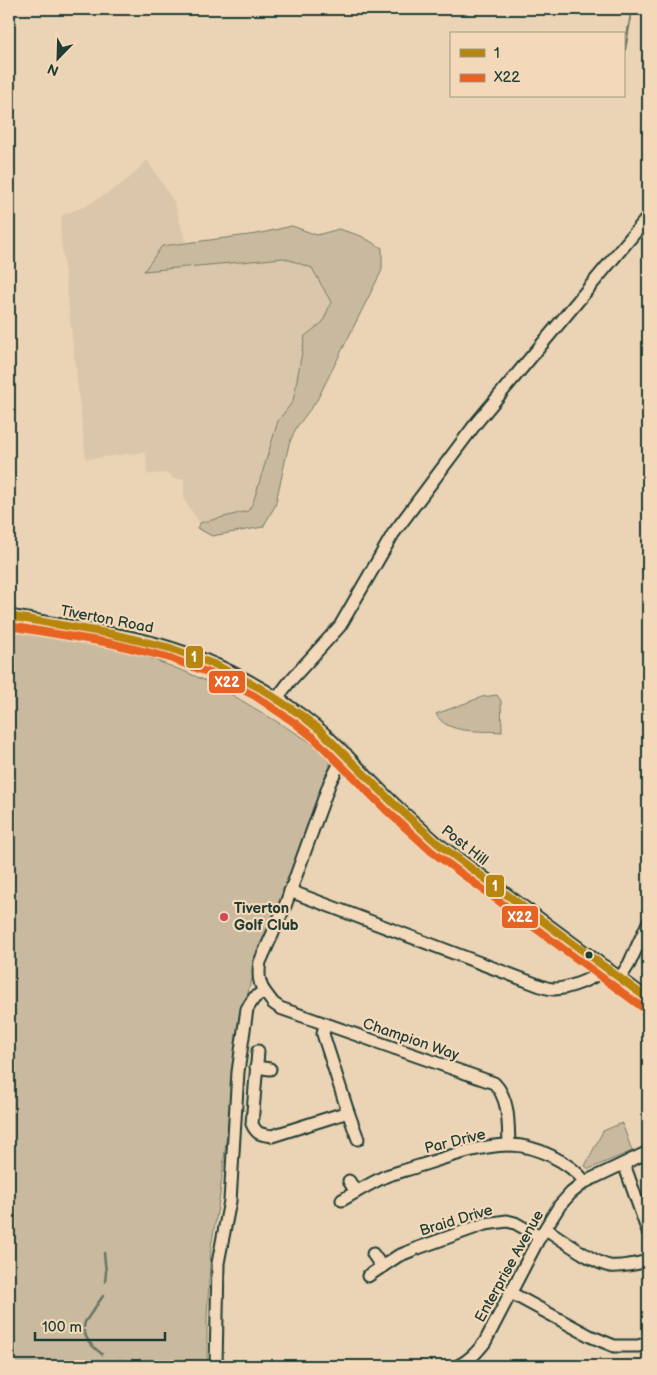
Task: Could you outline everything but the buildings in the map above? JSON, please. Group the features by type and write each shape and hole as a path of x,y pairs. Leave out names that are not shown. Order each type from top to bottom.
{"street":[{"path":"277,698 340,626 393,534 477,422 648,217"},
{"name":"Tiverton Road","path":"9,616 108,633 163,646 222,668 277,698"},
{"name":"Post Hill","path":"277,698 321,731 408,818 437,842 648,999"},
{"path":"216,1366 218,1263 230,1200 238,1072 247,1010 254,998 264,991 259,982 258,970 260,962 285,906 330,782 346,754"},
{"path":"290,891 550,989 581,982 595,976 606,967"},
{"path":"620,978 629,964 648,923"},
{"name":"Champion Way","path":"264,991 275,1006 494,1083 508,1112 509,1145"},
{"path":"325,1024 323,1034 358,1139"},
{"path":"258,1051 252,1124 260,1134 272,1136 348,1112"},
{"path":"256,1067 270,1069"},
{"name":"Par Drive","path":"342,1200 385,1177 464,1151 509,1145 529,1148 549,1156 569,1166 585,1182"},
{"name":"Enterprise Avenue","path":"458,1366 465,1363 485,1342 560,1205 585,1182 648,1152"},
{"path":"624,1164 648,1232"},
{"path":"349,1181 356,1192"},
{"name":"Braid Drive","path":"368,1276 398,1256 412,1250 486,1224 507,1221 543,1233 609,1266 632,1265 648,1261"},
{"path":"374,1254 382,1267"},
{"path":"511,1293 590,1336 614,1346 638,1346 648,1343"}],"shaded area":[{"path":"147,160 174,202 186,242 162,246 145,271 284,258 312,268 331,302 323,322 305,336 293,401 278,421 253,503 248,511 200,523 184,500 184,479 173,479 170,473 147,474 146,452 86,459 60,229 62,215 86,206 119,186 132,176"},
{"path":"292,226 317,235 339,229 361,236 382,248 382,270 317,400 296,428 289,444 275,506 263,527 212,536 197,528 200,523 248,511 253,503 278,421 293,401 305,336 323,322 331,302 312,268 284,258 144,271 162,246 257,234"},
{"name":"Tiverton Golf Club","path":"9,626 131,651 186,672 219,687 309,741 330,760 330,772 282,898 270,936 260,956 249,988 243,1015 236,1051 220,1195 211,1247 207,1317 207,1366 9,1366"},
{"path":"497,695 501,701 502,732 456,728 441,721 436,714 482,697"},
{"path":"622,1123 632,1151 589,1169 585,1166 603,1131"}],"waterway":[{"path":"624,54 632,9"},
{"path":"104,1253 105,1282"},
{"path":"84,1327 85,1322 103,1296"},
{"path":"84,1331 91,1344 102,1354"},
{"path":"120,1360 122,1366"},
{"path":"137,1366 143,1361 156,1366"}],"transit line":[{"name":"1","path":"9,616 112,634 170,648 216,665 260,688 320,730 393,803 437,843 648,999"},
{"name":"X22","path":"9,626 110,643 167,657 212,674 255,696 314,738 386,810 431,851 642,1007"}],"place":[{"name":"Tiverton Golf Club","path":"224,917"}]}
